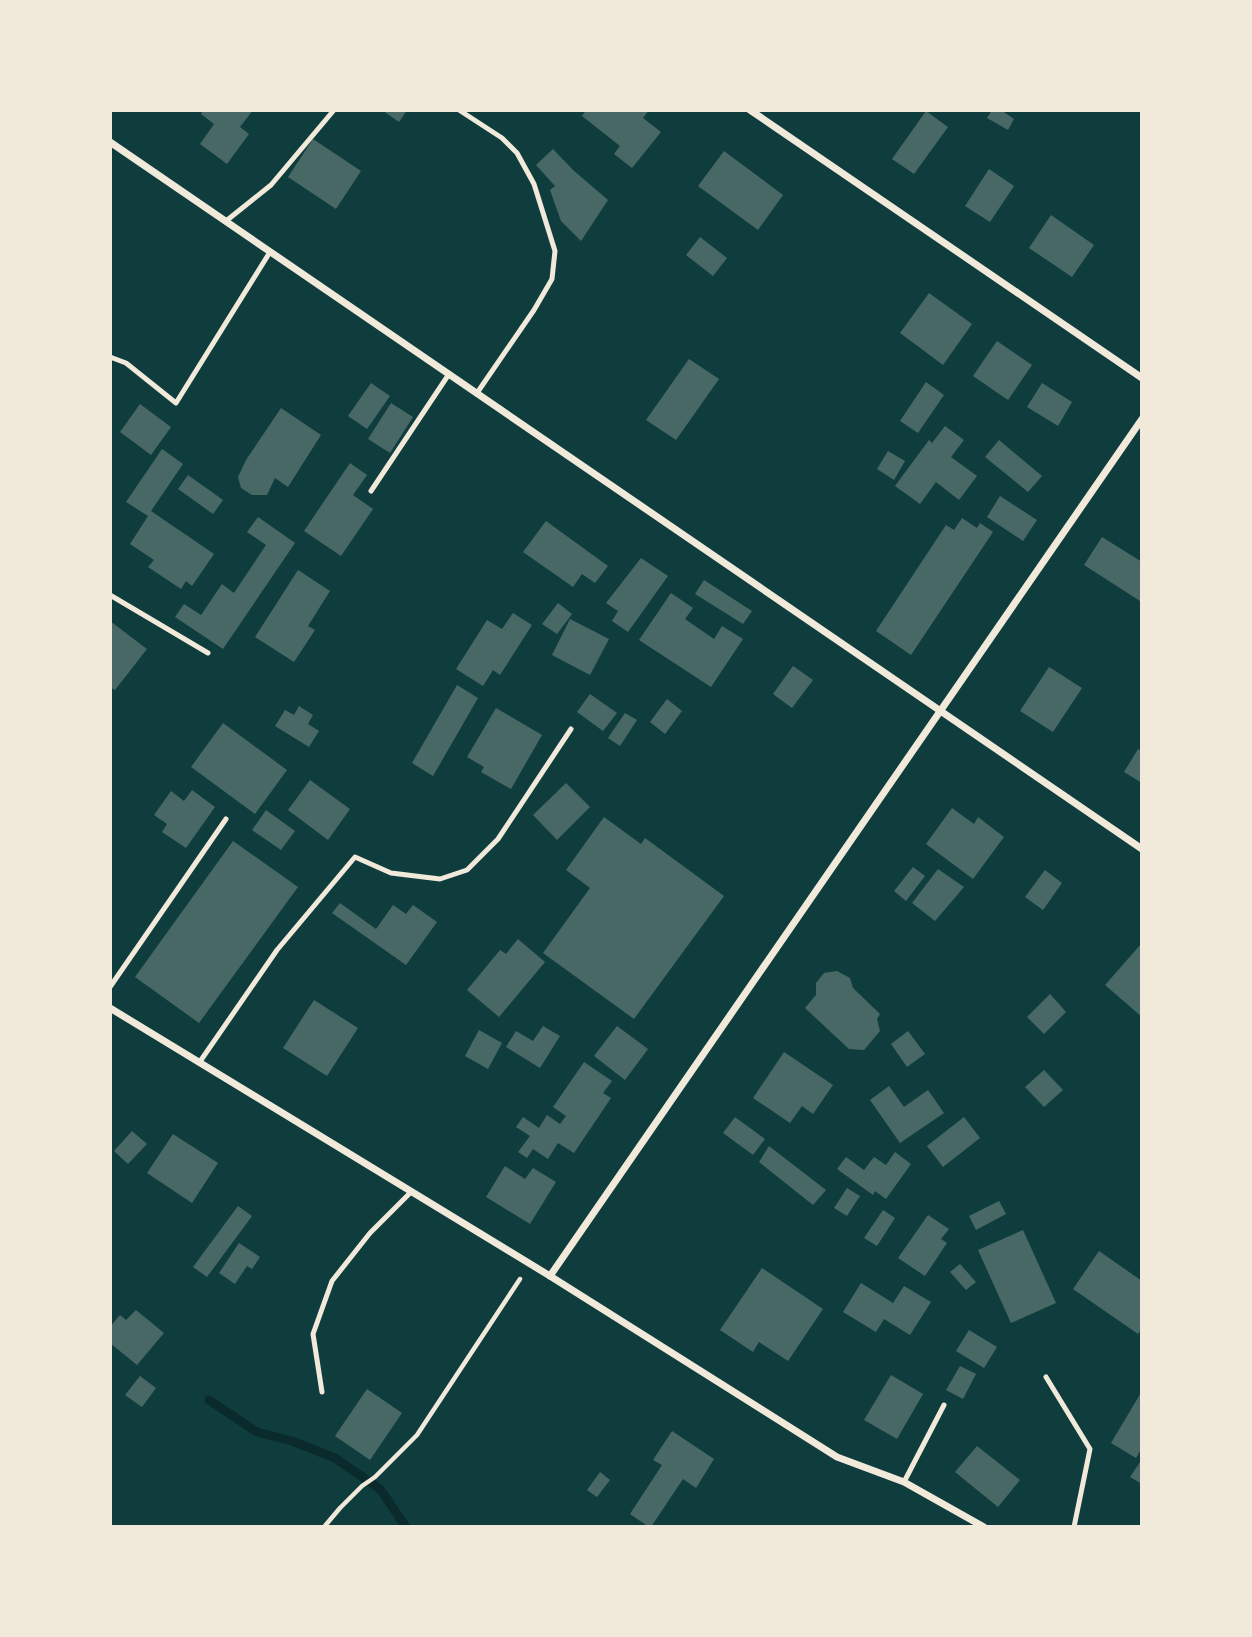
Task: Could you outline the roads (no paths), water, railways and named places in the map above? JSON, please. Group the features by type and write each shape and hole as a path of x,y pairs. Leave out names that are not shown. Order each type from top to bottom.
{"street":[{"path":"750,110 1142,378"},
{"path":"110,142 1142,849"},
{"path":"550,1276 1142,419"},
{"path":"110,1008 550,1276 837,1457 904,1482 984,1527"}],"lane":[{"path":"226,221 271,185 334,110"},
{"path":"459,110 502,138 517,153 534,184 555,251 552,279 477,393"},
{"path":"110,357 126,363 176,403 270,252"},
{"path":"371,491 449,374"},
{"path":"110,596 208,653"},
{"path":"199,1063 277,950 355,857 391,873 440,879 467,870 498,839 571,729"},
{"path":"110,987 226,819"},
{"path":"322,1392 313,1334 332,1281 370,1233 411,1192"},
{"path":"1046,1377 1090,1449 1073,1527"},
{"path":"904,1482 944,1405"}],"waterway":[{"path":"209,1400 257,1432 292,1441 335,1458 380,1489 406,1527"}]}
